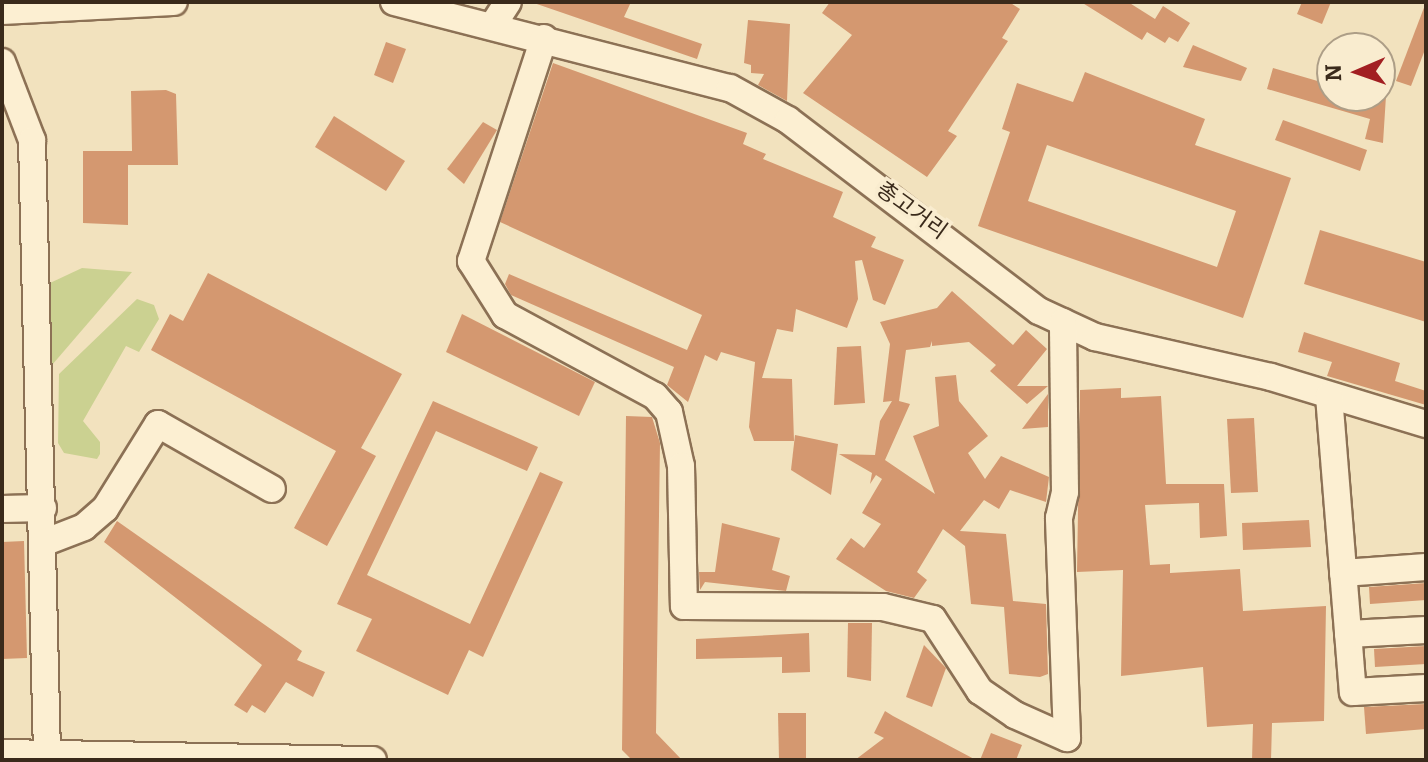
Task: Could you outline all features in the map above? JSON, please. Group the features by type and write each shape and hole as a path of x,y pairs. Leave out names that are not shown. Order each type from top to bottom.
{"street":[{"path":"2,11 174,2"},
{"name":"총고거리","path":"394,2 730,88 788,120 1039,311 1095,337 1329,396 1426,424"},
{"path":"493,25 508,2"},
{"path":"544,38 471,261 505,315 655,396 669,412 681,466 684,606 852,606 922,615 945,633 980,691 1041,729 1067,738 1059,518 1065,492 1063,322"},
{"path":"2,62 32,140 47,753"},
{"path":"1329,396 1353,692 1426,688"},
{"path":"43,543 84,527 105,509 158,424 272,489"},
{"path":"2,509 43,508"},
{"path":"1343,573 1426,567"},
{"path":"1348,634 1426,630"},
{"path":"2,753 373,760"}],"green space":[{"path":"82,268 132,272 52,365 50,283"},
{"path":"137,299 154,305 159,319 139,352 126,346 83,421 100,442 100,454 97,459 64,453 58,443 59,374"}],"building":[{"path":"531,2 631,2 624,17 702,44 697,59"},
{"path":"830,2 1009,2 1020,9 1002,38 1008,41 948,131 957,136 927,177 803,93 852,35 822,13"},
{"path":"1081,2 1128,2 1155,19 1163,6 1190,23 1178,42 1169,37 1165,43 1147,32 1142,40"},
{"path":"1302,2 1331,2 1322,24 1297,14"},
{"path":"1425,5 1426,47 1411,86 1396,81"},
{"path":"748,20 790,24 787,101 758,85 764,74 751,73 751,65 744,63"},
{"path":"386,42 406,49 393,83 374,75"},
{"path":"1193,45 1247,68 1241,81 1183,67"},
{"path":"553,63 747,133 743,144 766,154 763,159 843,192 833,217 876,237 871,247 904,260 885,305 873,300 862,260 855,261 858,299 847,328 796,309 793,332 777,329 762,378 792,379 794,441 754,441 749,427 755,362 721,352 717,361 705,355 688,402 667,385 674,367 511,295 505,284 509,274 687,350 702,315 500,222"},
{"path":"1273,68 1316,81 1316,103 1267,89"},
{"path":"1085,72 1205,119 1195,145 1291,178 1243,318 978,226 1010,132 1002,129 1017,83 1073,102","holes":["1047,145 1236,211 1217,267 1028,201"]},
{"path":"166,90 176,94 178,165 128,165 128,225 83,223 83,151 132,151 131,91"},
{"path":"1346,112 1385,112 1383,143 1365,139 1370,119"},
{"path":"334,116 405,161 386,191 315,147"},
{"path":"1283,120 1367,150 1360,171 1275,140"},
{"path":"483,122 497,130 464,184 447,169"},
{"path":"1320,230 1426,262 1426,322 1304,284"},
{"path":"208,273 402,374 361,448 376,456 327,546 294,528 336,451 151,350 170,314 183,321"},
{"path":"952,291 1013,345 1026,330 1047,349 1017,386 1048,386 1027,404 990,371 996,365 969,342 932,346 932,341 930,347 906,350 899,401 910,404 885,460 935,494 913,436 939,426 935,377 956,375 959,401 988,436 968,453 985,479 1001,456 1049,477 1046,502 1010,490 999,509 984,500 960,531 1006,534 1013,601 1046,604 1048,674 1040,677 1009,674 1004,607 971,604 965,546 943,529 917,572 927,580 914,598 886,591 836,559 851,538 864,548 881,524 862,513 882,479 876,475 870,484 872,473 839,454 875,455 880,421 892,401 883,402 890,344 880,322 937,308"},
{"path":"462,314 595,382 579,416 446,352"},
{"path":"1304,332 1400,363 1395,381 1426,391 1426,405 1327,376 1332,362 1298,352"},
{"path":"861,346 865,403 834,405 837,347"},
{"path":"1121,388 1121,398 1161,396 1166,484 1224,484 1227,536 1200,538 1199,503 1145,505 1150,565 1170,564 1170,573 1240,569 1243,611 1326,606 1324,721 1272,723 1271,760 1252,760 1253,724 1207,727 1203,667 1121,676 1123,570 1077,572 1080,390"},
{"path":"1048,394 1048,427 1022,429"},
{"path":"433,401 538,447 527,471 436,431 367,575 470,624 540,472 563,482 483,657 469,650 448,695 356,651 372,619 337,604"},
{"path":"626,416 652,417 660,443 656,733 682,760 632,760 622,750"},
{"path":"1254,418 1258,492 1231,493 1227,419"},
{"path":"795,435 838,444 831,495 791,470"},
{"path":"1309,520 1311,547 1243,550 1242,523"},
{"path":"117,521 302,651 297,660 325,672 313,697 286,682 265,713 252,705 247,713 234,705 262,665 104,542"},
{"path":"722,523 780,538 772,570 790,576 786,591 705,582 700,590 699,572 715,572"},
{"path":"24,541 27,658 2,659 2,542"},
{"path":"1426,583 1426,600 1370,604 1369,587"},
{"path":"848,623 872,623 871,681 847,677"},
{"path":"809,633 810,672 782,673 782,657 696,659 696,639"},
{"path":"924,645 946,668 932,707 906,697"},
{"path":"1426,646 1426,664 1375,667 1374,649"},
{"path":"1426,704 1426,729 1366,734 1364,707"},
{"path":"885,711 976,760 855,760 884,738 874,733"},
{"path":"778,713 806,713 806,760 779,760"},
{"path":"991,733 1022,745 1016,760 980,760"}]}
